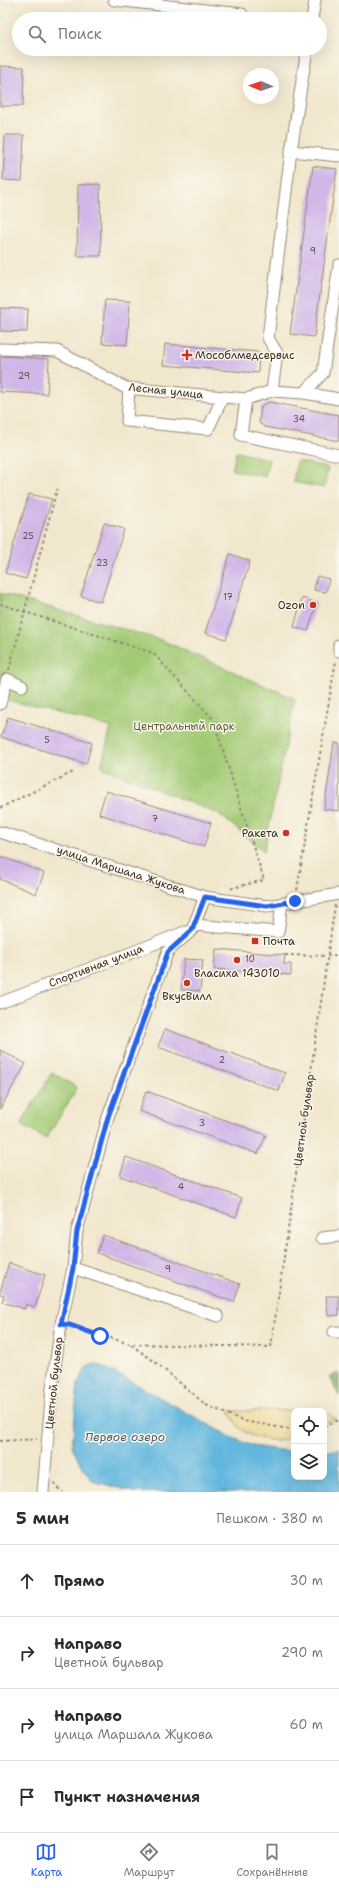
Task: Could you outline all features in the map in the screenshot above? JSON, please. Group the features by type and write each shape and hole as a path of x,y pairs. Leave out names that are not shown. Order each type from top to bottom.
{"street":[{"path":"114,0 224,12"},
{"path":"313,12 315,0"},
{"path":"272,391 277,353 268,338 291,151 306,56"},
{"path":"291,151 339,156"},
{"path":"304,393 323,373 339,265"},
{"name":"Лесная улица","path":"0,349 56,351 130,389 246,399"},
{"path":"130,389 127,421 208,429 223,397"},
{"path":"339,399 304,393 272,391 246,399 241,435 339,455"},
{"path":"0,704 7,679 22,686"},
{"name":"улица Маршала Жукова","path":"0,832 205,897 267,906 338,894"},
{"name":"Цветной бульвар","path":"43,1491 52,1388 61,1324 73,1268 77,1231 108,1117 168,952 193,928 205,897"},
{"path":"193,928 278,932 282,903"},
{"name":"Спортивная улица","path":"0,1003 193,928"},
{"path":"322,1238 339,1236"},
{"path":"73,1268 218,1316"}],"path":[{"path":"7,679 57,489"},
{"path":"0,604 153,653 213,719 264,880"},
{"path":"295,901 339,649"},
{"path":"0,808 73,772"},
{"name":"Цветной бульвар","path":"130,1344 271,1347 338,894"},
{"path":"285,955 339,956"},
{"path":"61,1324 70,1325 130,1344 154,1361 206,1405 244,1421 291,1429"},
{"path":"327,1425 339,1420"},
{"path":"0,1441 40,1439"}],"green space":[{"path":"236,452 269,459 265,477 232,470"},
{"path":"297,461 328,468 324,488 293,482"},
{"name":"Центральный парк","path":"0,593 161,640 295,699 264,851 219,814 101,767 111,727 0,698"},
{"path":"52,1073 75,1086 76,1090 46,1139 21,1125"},
{"path":"339,1373 339,1396 329,1377"}],"sand":[{"path":"291,1410 291,1438 274,1440 259,1438 246,1433 237,1425 229,1411"},
{"path":"327,1413 336,1419 327,1422"}],"water":[{"name":"Первое озеро","path":"94,1364 105,1367 231,1437 253,1446 291,1452 291,1480 327,1480 327,1451 339,1449 339,1492 134,1492 92,1481 81,1465 72,1446 78,1383 87,1367"}],"building":[{"path":"0,66 24,67 23,106 0,106"},
{"path":"5,135 24,135 22,181 3,180"},
{"path":"313,166 337,169 314,337 290,334"},
{"path":"100,184 101,256 77,256 78,185"},
{"path":"105,300 130,301 127,345 102,343"},
{"path":"0,308 28,309 27,332 0,331"},
{"path":"165,344 259,352 258,373 163,365"},
{"path":"0,356 49,359 47,394 0,392"},
{"path":"269,402 339,415 339,441 265,427 259,423 261,406"},
{"path":"29,494 52,499 26,579 5,573"},
{"path":"104,523 124,529 101,602 81,596"},
{"path":"230,554 250,561 226,639 205,633"},
{"path":"317,576 329,579 326,592 314,590"},
{"path":"302,598 317,603 308,631 294,627"},
{"path":"8,717 92,743 86,764 1,737"},
{"path":"334,743 339,743 339,811 324,809"},
{"path":"106,791 211,823 204,847 99,814"},
{"path":"0,856 44,873 36,894 0,879"},
{"path":"216,949 285,955 284,964 291,964 291,975 214,969"},
{"path":"184,959 203,960 200,991 181,990"},
{"path":"165,1029 285,1073 279,1091 158,1047"},
{"path":"0,1050 26,1064 0,1109"},
{"path":"146,1091 266,1135 258,1154 139,1111"},
{"path":"126,1157 242,1198 236,1217 120,1176"},
{"path":"103,1235 240,1284 234,1302 97,1253"},
{"path":"9,1263 45,1275 35,1307 26,1304 25,1309 2,1302 4,1295 0,1294 0,1292"},
{"path":"326,1296 339,1296 339,1315 328,1316"}],"place":[{"name":"Мособлмедсервис","path":"187,355"},
{"name":"Ozon","path":"313,605"},
{"name":"Ракета","path":"286,833"},
{"name":"Почта","path":"255,941"},
{"name":"Власиха 143010","path":"237,960"},
{"name":"ВкусВилл","path":"187,983"}],"route":[{"path":"100,1336 70,1325 61,1324 73,1268 77,1231 108,1117 168,952 192,930 205,897 267,906 295,901"}]}
